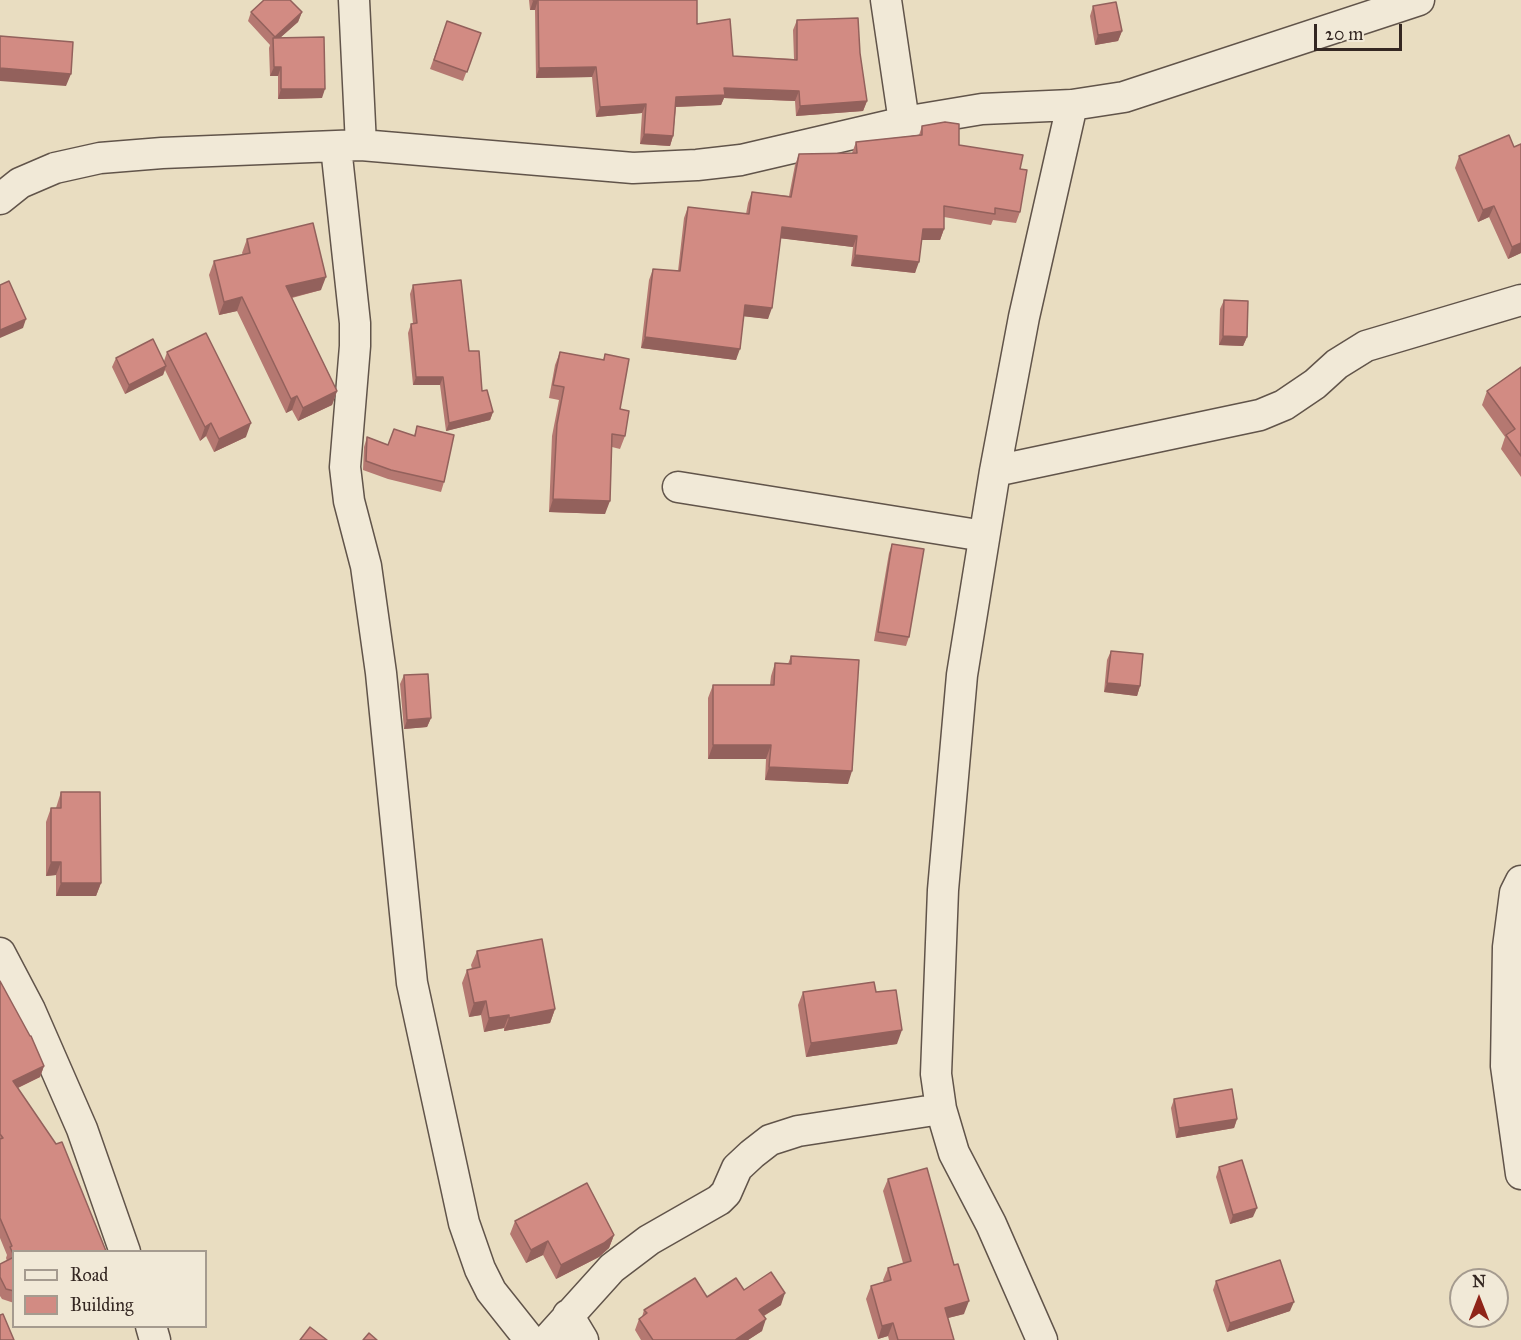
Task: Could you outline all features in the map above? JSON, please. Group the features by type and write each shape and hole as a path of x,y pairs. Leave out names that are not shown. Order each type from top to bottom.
{"street":[{"path":"354,0 349,146 355,323 345,467 349,501 366,566 381,673 412,983 464,1223 480,1269 491,1291 530,1340"},
{"path":"886,0 904,122"},
{"path":"0,199 20,183 46,172 100,158 162,153 349,146 633,168 741,160 904,122 982,109 1072,105 1124,97 1419,0"},
{"path":"1042,1340 991,1224 954,1153 940,1109 936,1074 942,890 962,675 995,471 1024,317 1072,105"},
{"path":"995,471 1260,415 1284,405 1315,384 1337,364 1366,346 1521,300"},
{"path":"678,487 984,536"},
{"path":"1521,881 1515,894 1508,947 1506,1066 1521,1174"},
{"path":"0,952 30,1010 82,1129 124,1250"},
{"path":"547,1340 575,1328 612,1268 649,1240 719,1200 726,1193 738,1168 770,1140 798,1131 940,1109"}],"building":[{"path":"264,0 290,0 302,12 275,37 251,12"},
{"path":"538,0 697,0 697,24 730,19 733,56 797,60 797,20 858,18 867,101 800,106 799,91 724,88 725,95 676,97 673,136 644,134 646,104 600,107 596,67 539,68"},
{"path":"1116,2 1122,31 1098,35 1093,6"},
{"path":"447,21 481,33 467,72 434,60"},
{"path":"0,36 73,42 71,74 0,68"},
{"path":"324,37 325,89 281,89 281,67 274,67 273,38"},
{"path":"945,122 959,124 959,145 1023,155 1020,169 1027,170 1020,212 995,208 995,214 944,206 944,229 923,229 919,262 855,255 857,236 782,227 772,308 745,305 740,349 645,337 653,269 680,271 688,207 749,214 752,192 791,197 799,154 857,153 856,142 922,135 922,126"},
{"path":"1509,135 1514,147 1521,144 1521,243 1512,247 1494,206 1483,210 1459,156"},
{"path":"313,223 326,277 286,286 337,391 303,408 297,396 291,399 242,297 224,302 214,261 250,253 247,239"},
{"path":"461,280 469,351 479,351 482,391 487,390 493,412 449,423 443,377 416,377 411,324 417,323 413,285"},
{"path":"9,281 26,319 0,330 0,285"},
{"path":"1224,300 1248,301 1247,337 1223,336"},
{"path":"206,333 251,423 219,439 211,423 205,427 167,352"},
{"path":"153,339 166,366 129,385 116,358"},
{"path":"560,352 604,360 605,354 629,359 620,409 629,411 625,436 612,434 610,501 553,499 557,424 564,387 553,385"},
{"path":"1521,367 1521,456 1506,435 1515,429 1487,391"},
{"path":"417,426 454,435 444,482 391,470 366,461 367,437 388,445 394,429 415,436"},
{"path":"892,544 924,549 909,637 878,632"},
{"path":"1111,651 1143,654 1140,686 1107,683"},
{"path":"791,656 859,660 852,771 769,767 771,745 713,745 713,685 774,685 775,663 791,664"},
{"path":"428,674 431,718 407,720 404,675"},
{"path":"61,792 100,792 101,883 61,883 61,862 51,862 51,808 61,808"},
{"path":"542,939 555,1009 509,1018 509,1015 489,1018 486,1001 474,1003 467,970 480,967 477,951"},
{"path":"0,981 31,1036 44,1066 13,1081 56,1144 62,1142 106,1250 12,1252 10,1247 12,1246 0,1218 0,1139 3,1138 0,1134"},
{"path":"874,982 876,992 896,990 902,1030 811,1043 803,992"},
{"path":"1232,1089 1237,1119 1179,1128 1174,1099"},
{"path":"1242,1160 1257,1208 1233,1215 1219,1167"},
{"path":"927,1168 954,1265 958,1264 969,1301 945,1308 954,1340 898,1340 893,1323 882,1326 871,1286 891,1280 888,1268 911,1261 888,1179"},
{"path":"587,1183 614,1235 604,1243 561,1265 548,1241 531,1250 515,1221"},
{"path":"12,1258 12,1290 6,1289 0,1277 0,1264"},
{"path":"1280,1260 1294,1302 1230,1323 1216,1281"},
{"path":"771,1272 785,1293 759,1310 766,1319 735,1340 653,1340 639,1319 647,1313 644,1310 695,1278 707,1297 736,1278 744,1290"},
{"path":"3,1314 14,1340 0,1340 0,1315"},
{"path":"310,1327 327,1340 300,1340"},
{"path":"369,1333 377,1340 363,1340"}]}
